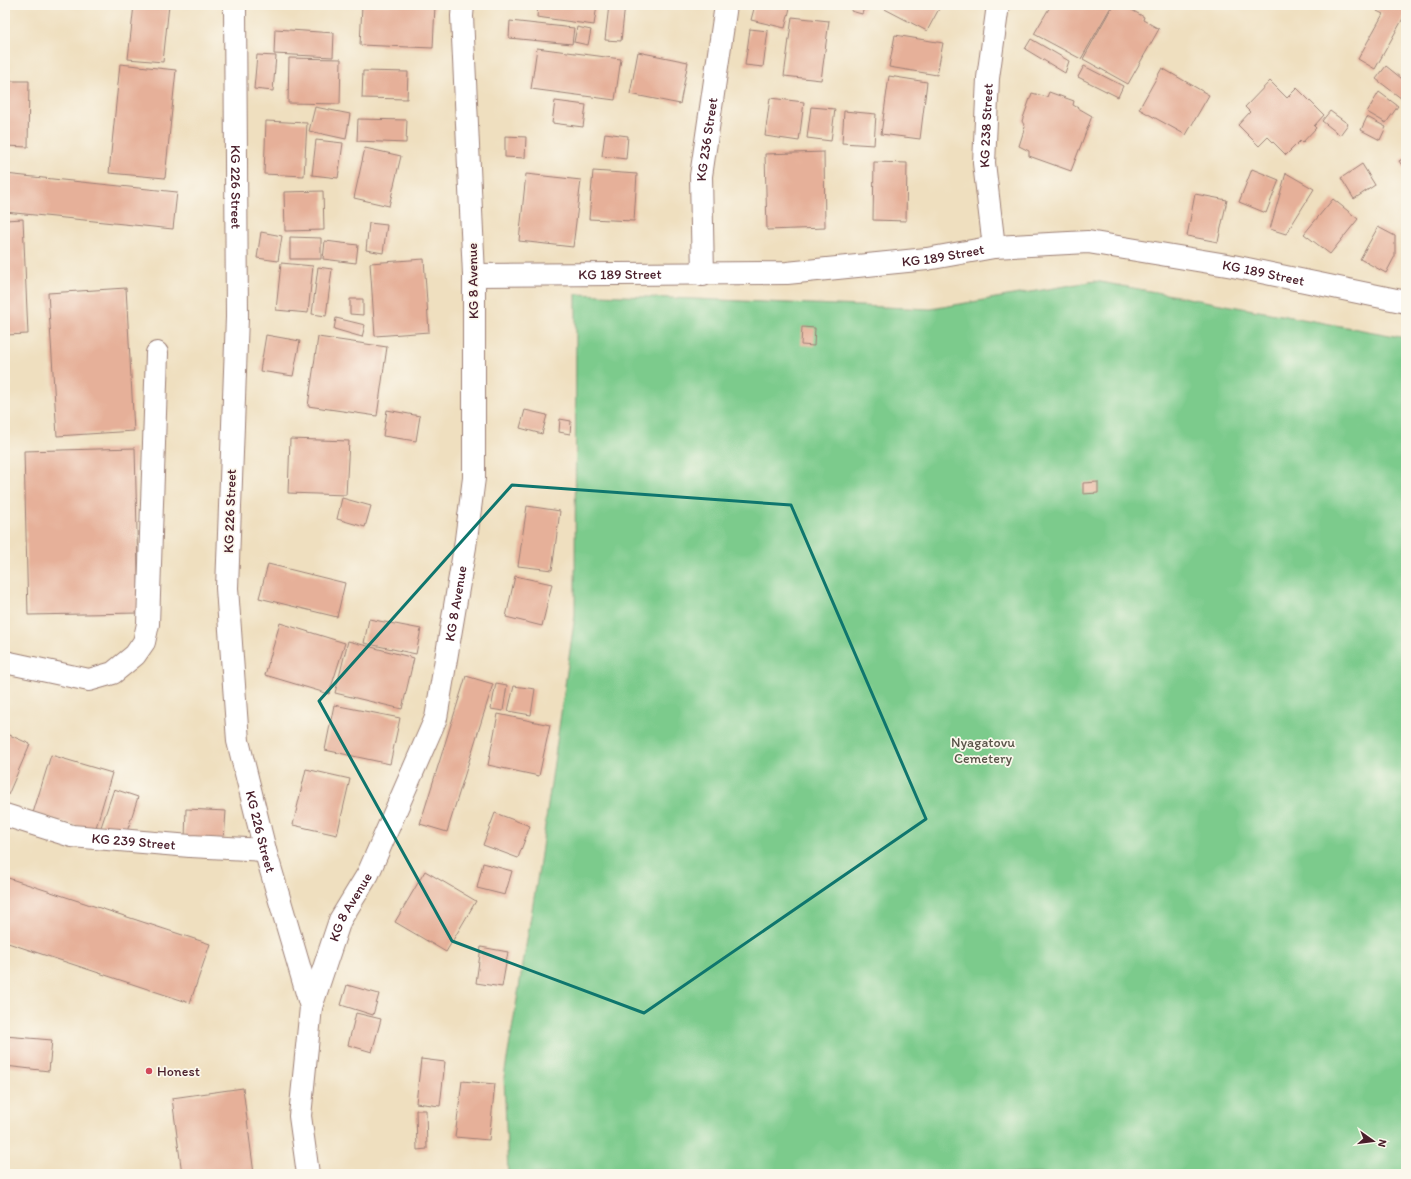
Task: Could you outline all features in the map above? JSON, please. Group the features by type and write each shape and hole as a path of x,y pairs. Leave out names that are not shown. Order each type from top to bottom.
{"street":[{"name":"KG 226 Street","path":"236,5 237,317 227,588 238,741 265,850 311,1007"},
{"name":"KG 8 Avenue","path":"308,1174 300,1116 311,1007 340,920 368,874 436,718 465,547 474,478 474,275 462,24 463,5"},
{"name":"KG 236 Street","path":"703,275 701,176 726,5"},
{"name":"KG 238 Street","path":"994,247 984,163 988,78 998,5"},
{"name":"KG 189 Street","path":"474,275 703,275 787,273 927,259 994,247 1088,242 1233,266 1406,302"},
{"path":"5,662 89,680 113,673 135,656 144,642 148,624 157,353"},
{"name":"KG 239 Street","path":"5,815 72,836 190,846 265,850"}],"highlighted area":[{"path":"512,485 791,505 926,819 644,1013 452,941 319,701"}],"green space":[{"name":"Nyagatovu Cemetery","path":"1095,281 1406,338 1406,1174 508,1174 504,1077 539,868 575,615 576,294 931,309"}],"building":[{"path":"134,5 169,5 163,62 128,59"},
{"path":"362,5 435,5 433,48 360,45"},
{"path":"538,5 597,5 594,25 537,17"},
{"path":"609,5 625,5 621,41 605,40"},
{"path":"755,5 779,5 790,8 785,28 751,20"},
{"path":"852,5 865,5 862,14 851,11"},
{"path":"879,5 941,5 927,31"},
{"path":"1051,5 1112,5 1081,59 1034,34"},
{"path":"1113,5 1123,5 1144,17 1143,20 1159,29 1128,84 1083,59"},
{"path":"1380,5 1406,5 1406,13 1375,69 1358,59 1383,14 1377,11"},
{"path":"792,17 829,21 821,80 784,76"},
{"path":"510,21 574,28 572,44 509,38"},
{"path":"577,27 591,30 588,45 574,42"},
{"path":"275,29 334,33 333,57 274,54"},
{"path":"750,29 768,31 763,67 745,65"},
{"path":"895,35 943,43 937,75 889,67"},
{"path":"1031,39 1069,61 1065,73 1025,49"},
{"path":"537,48 621,59 615,100 531,89"},
{"path":"638,52 688,62 680,104 630,94"},
{"path":"257,55 276,56 273,91 254,89"},
{"path":"289,58 341,59 340,104 288,103"},
{"path":"120,64 176,70 165,178 109,173"},
{"path":"1084,66 1123,86 1118,97 1078,77"},
{"path":"1386,66 1406,82 1406,102 1376,79"},
{"path":"1162,68 1209,95 1186,135 1139,109"},
{"path":"363,71 408,72 407,99 362,98"},
{"path":"889,76 927,82 920,139 881,134"},
{"path":"5,81 29,81 28,147 5,146"},
{"path":"1270,81 1287,98 1297,88 1324,115 1314,126 1316,128 1302,143 1300,141 1286,155 1268,137 1259,146 1238,125 1250,112 1245,107"},
{"path":"1049,92 1074,101 1073,105 1092,116 1071,171 1029,156 1029,151 1019,146 1025,127 1022,121 1032,93 1047,97"},
{"path":"1379,92 1398,106 1386,123 1367,112"},
{"path":"770,98 804,102 799,141 765,136"},
{"path":"555,101 586,105 583,127 552,123"},
{"path":"315,107 350,114 346,139 309,131"},
{"path":"811,107 835,109 831,141 807,138"},
{"path":"844,111 876,114 874,145 842,143"},
{"path":"1330,111 1348,124 1340,135 1322,121"},
{"path":"1367,117 1386,127 1380,140 1361,130"},
{"path":"358,119 407,120 406,143 357,141"},
{"path":"266,121 307,123 304,176 264,174"},
{"path":"605,133 628,136 626,159 602,156"},
{"path":"505,136 526,137 525,158 505,157"},
{"path":"316,140 343,143 338,178 312,175"},
{"path":"365,148 401,156 389,206 354,198"},
{"path":"824,152 825,228 767,230 765,154"},
{"path":"1406,157 1406,171 1399,161"},
{"path":"874,162 907,163 906,221 873,220"},
{"path":"1362,164 1375,185 1354,199 1341,178"},
{"path":"1252,169 1279,180 1266,213 1239,202"},
{"path":"593,171 637,174 634,221 589,219"},
{"path":"1286,173 1314,189 1286,234 1270,229"},
{"path":"5,174 177,192 173,229 5,212"},
{"path":"526,174 581,180 573,247 519,241"},
{"path":"323,191 324,230 285,231 284,192"},
{"path":"1195,194 1227,200 1218,242 1187,236"},
{"path":"1333,199 1358,219 1330,254 1304,234"},
{"path":"23,219 28,334 5,335 5,220"},
{"path":"369,223 387,225 383,253 366,250"},
{"path":"1378,227 1395,236 1395,256 1386,273 1360,259"},
{"path":"261,232 282,236 278,261 257,258"},
{"path":"290,237 321,238 321,259 290,259"},
{"path":"325,241 358,245 356,263 323,259"},
{"path":"424,259 429,332 375,336 370,263"},
{"path":"281,263 313,266 308,313 276,310"},
{"path":"318,267 332,269 326,316 312,314"},
{"path":"126,288 134,431 57,436 48,293"},
{"path":"350,299 363,299 363,315 350,314"},
{"path":"336,318 365,325 362,337 334,329"},
{"path":"802,327 815,328 814,346 801,345"},
{"path":"266,335 300,341 293,376 260,371"},
{"path":"318,337 387,347 377,416 308,406"},
{"path":"387,410 420,416 416,441 383,436"},
{"path":"525,410 547,415 542,434 520,428"},
{"path":"560,419 571,421 570,434 559,432"},
{"path":"290,439 349,441 346,495 288,493"},
{"path":"135,448 139,613 28,615 24,451"},
{"path":"1098,482 1098,493 1083,494 1083,483"},
{"path":"342,498 371,506 365,527 337,519"},
{"path":"527,506 560,511 552,570 518,566"},
{"path":"268,564 345,583 337,617 259,598"},
{"path":"515,576 552,584 542,626 506,617"},
{"path":"369,619 421,629 416,654 364,643"},
{"path":"280,623 345,643 329,694 265,675"},
{"path":"348,641 414,658 402,709 335,693"},
{"path":"466,676 493,684 447,832 420,824"},
{"path":"496,683 507,685 503,711 491,709"},
{"path":"514,686 535,689 531,715 508,711"},
{"path":"334,705 400,718 390,764 325,750"},
{"path":"498,714 550,725 539,776 488,765"},
{"path":"5,733 30,744 8,795 5,794"},
{"path":"51,755 112,773 95,831 33,813"},
{"path":"306,769 350,779 337,835 293,825"},
{"path":"114,789 138,797 125,838 100,830"},
{"path":"186,809 226,811 224,840 185,838"},
{"path":"495,813 530,826 518,858 483,845"},
{"path":"483,863 512,871 505,895 477,888"},
{"path":"425,871 476,901 446,952 395,922"},
{"path":"5,877 210,944 190,1003 5,942"},
{"path":"481,947 508,952 502,987 476,983"},
{"path":"347,985 379,994 373,1015 341,1005"},
{"path":"356,1013 381,1019 372,1052 348,1045"},
{"path":"5,1036 52,1040 49,1071 5,1066"},
{"path":"421,1059 445,1062 440,1106 416,1103"},
{"path":"462,1081 495,1084 489,1140 455,1137"},
{"path":"243,1088 254,1174 182,1174 172,1098"},
{"path":"416,1110 426,1110 427,1149 417,1150"}],"place":[{"name":"Honest","path":"149,1071"}]}
